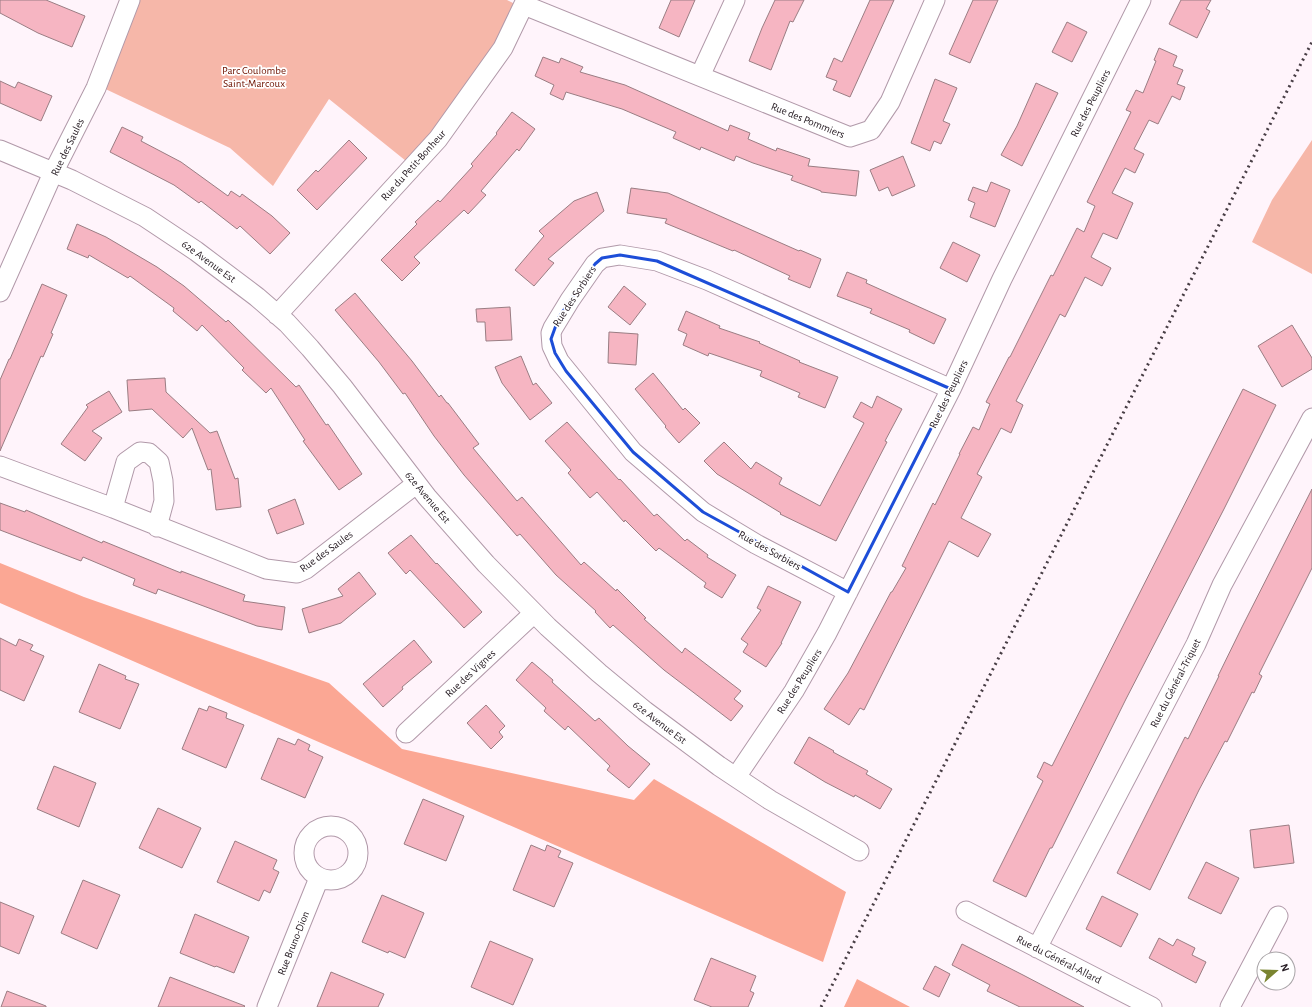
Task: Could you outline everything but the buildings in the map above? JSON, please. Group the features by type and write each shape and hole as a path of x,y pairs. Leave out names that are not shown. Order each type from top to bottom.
{"street":[{"name":"Rue des Saules","path":"0,292 53,173 96,88 130,0"},
{"path":"700,76 735,0"},
{"name":"Rue des Pommiers","path":"525,2 700,76 850,137 871,130 890,102 934,0"},
{"name":"Rue des Peupliers","path":"736,777 802,678 827,633 951,389 1002,279 1141,0"},
{"name":"Rue du Petit-Bonheur","path":"277,314 438,139 503,48 525,2"},
{"name":"62e Avenue Est","path":"0,150 101,194 158,225 215,265 277,314 306,343 342,386 416,484 461,536 533,614 599,673 645,711 770,800 859,851"},
{"name":"Rue des Sorbiers","path":"848,592 756,544 703,512 633,452 559,361 552,346 551,333 553,328 574,293 595,264 602,258 620,255 657,261 707,280 951,389"},
{"name":"Rue du Général-Triquet","path":"1038,948 1196,644 1222,585 1312,418"},
{"path":"113,508 126,462 140,452 149,453 159,462 163,481 164,501 157,527"},
{"name":"Rue des Saules","path":"0,466 113,508 157,527 266,569 297,572 306,569 416,484"},
{"name":"Rue des Vignes","path":"406,733 533,614"},
{"name":"Rue Bruno-Dion","path":"267,1007 319,878"},
{"name":"Rue du Général-Allard","path":"966,911 1152,1007"},
{"path":"1230,1007 1278,916"}],"highlighted area":[{"path":"620,255 657,261 951,389 848,592 703,512 633,452 566,371 555,353 551,339 559,317 595,264 602,258"}],"green space":[{"name":"Parc Coulombe Saint-Marcoux","path":"132,0 507,0 515,4 472,89 411,165 329,99 273,186 230,148 97,85"},
{"path":"1312,140 1312,274 1252,242 1272,200"}],"shaded area":[{"path":"0,563 84,597 329,683 402,749 634,800 654,779 846,892 823,962 0,603"},
{"path":"857,979 910,1007 844,1007"}],"railway":[{"path":"821,1007 1312,42"}]}
